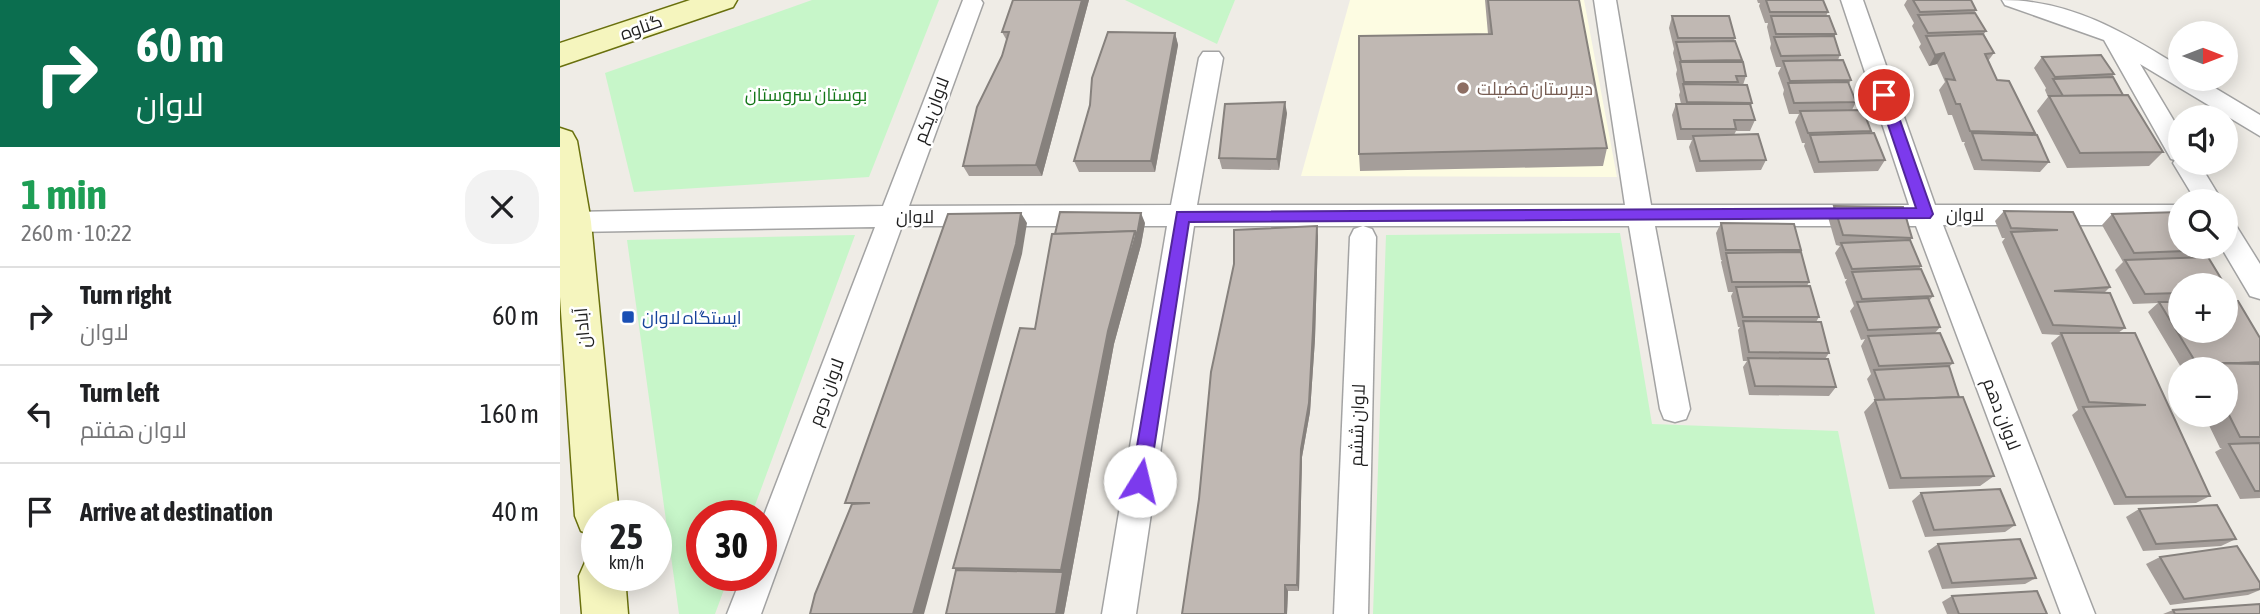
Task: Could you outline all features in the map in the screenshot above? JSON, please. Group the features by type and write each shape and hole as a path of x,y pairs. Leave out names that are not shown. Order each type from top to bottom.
{"main road":[{"name":"گناوه","path":"560,55 722,0"},
{"name":"آبادان","path":"560,141 573,222 596,500"},
{"path":"603,591 605,614"}],"street":[{"path":"1605,0 1675,409"},
{"name":"لاوان دهم","path":"1852,0 1925,214 2078,614"},
{"path":"2014,0 2113,36 2168,70"},
{"name":"لاوان یکم","path":"891,216 972,3"},
{"path":"2113,36 2168,131"},
{"path":"1119,614 1182,216 1211,58"},
{"path":"2202,91 2260,127"},
{"name":"لاوان","path":"573,222 891,216 2168,215"},
{"name":"لاوان دوم","path":"777,524 891,216"},
{"name":"لاوان ششم","path":"1350,614 1363,237"},
{"path":"2238,251 2260,288"},
{"path":"744,614 752,591"}],"shaded area":[{"name":"دبیرستان فضیلت","path":"1350,0 1584,0 1617,177 1301,176"}],"green space":[{"name":"بوستان سروستان","path":"812,0 939,0 869,177 634,192 605,73"},
{"path":"1125,0 1235,0 1217,44"},
{"path":"1620,233 1652,424 1838,431 1875,614 1373,614 1386,235"},
{"path":"855,235 757,500 686,500 686,591 723,591 715,614 679,614 672,564 672,500 663,500 627,240"}],"building":[{"path":"1013,0 1082,0 1036,165 963,166 977,107 1002,56 1009,32 1002,32"},
{"name":"دبیرستان فضیلت","path":"1488,0 1579,0 1607,148 1359,154 1359,36 1492,34"},
{"path":"1766,0 1823,0 1828,12 1770,12"},
{"path":"1913,0 1971,0 1976,10 1920,12"},
{"path":"1975,13 1986,31 1928,33 1918,15"},
{"path":"1672,16 1729,16 1735,38 1678,38"},
{"path":"1771,16 1829,16 1836,34 1776,34"},
{"path":"1108,32 1175,33 1151,161 1074,161 1090,105 1092,78"},
{"path":"1983,34 1994,53 1985,54 1997,80 2009,81 2035,133 1970,131 1960,104 1956,104 1946,79 1955,80 1944,53 1935,55 1926,36"},
{"path":"1834,36 1840,55 1781,56 1774,37"},
{"path":"1735,41 1742,60 1681,61 1676,42"},
{"path":"2101,55 2114,74 2055,77 2042,57"},
{"path":"1843,60 1851,80 1790,81 1783,61"},
{"path":"1680,62 1743,62 1746,76 1736,76 1738,82 1684,82"},
{"path":"2113,77 2123,95 2063,96 2053,79"},
{"path":"1848,82 1856,102 1794,103 1788,83"},
{"path":"1683,84 1747,85 1752,103 1687,102"},
{"path":"2128,95 2163,152 2080,153 2049,96"},
{"path":"1285,102 1277,159 1219,158 1225,104"},
{"path":"1676,104 1750,104 1755,120 1734,120 1736,129 1681,129"},
{"path":"1863,110 1871,131 1808,133 1800,111"},
{"path":"1874,133 1885,160 1819,162 1810,135"},
{"path":"1972,133 2037,135 2049,162 1982,160"},
{"path":"1758,134 1766,160 1700,161 1693,136"},
{"path":"1834,206 1903,207 1912,238 1843,235"},
{"path":"2004,211 2073,212 2110,287 2054,291 2110,293 2125,328 2053,325 2011,232 2058,230 2011,228"},
{"path":"1060,212 1141,213 1137,235 1135,231 1055,234"},
{"path":"2168,212 2168,252 2134,253 2112,214"},
{"path":"1021,213 1016,244 913,614 810,614 815,594 852,504 870,503 845,503 948,214"},
{"path":"1721,223 1794,224 1801,250 1726,250"},
{"path":"1317,226 1309,403 1301,449 1297,585 1285,585 1285,614 1182,614 1199,499 1211,372 1234,264 1234,230"},
{"path":"1135,231 1108,331 1061,570 953,568 1020,328 1035,329 1052,234"},
{"path":"1910,240 1921,266 1852,269 1841,243"},
{"path":"1801,252 1809,282 1732,282 1726,253"},
{"path":"2209,259 2218,273 2168,273 2168,293 2145,294 2125,260"},
{"path":"1921,269 1933,296 1862,299 1852,272"},
{"path":"1810,286 1819,317 1743,317 1736,287"},
{"path":"1928,298 1940,327 1868,330 1857,302"},
{"path":"2238,301 2260,338 2260,362 2238,363 2238,357 2193,357 2184,343 2238,343"},
{"path":"2159,302 2168,302 2168,317"},
{"path":"1743,321 1821,322 1829,353 1749,352"},
{"path":"1940,333 1953,363 1879,366 1868,336"},
{"path":"2061,333 2135,333 2168,405 2168,427 2178,427 2210,496 2126,497 2083,407 2146,405 2089,402"},
{"path":"1748,358 1828,359 1836,387 1755,386"},
{"path":"2238,364 2260,364 2260,437 2240,437 2235,427 2238,427"},
{"path":"1949,366 1959,397 1885,400 1874,370"},
{"path":"1963,397 1994,476 1901,478 1875,400"},
{"path":"2260,443 2260,491 2255,491 2229,444"},
{"path":"2000,489 2015,525 1934,530 1921,493"},
{"path":"2217,505 2236,539 2156,544 2139,509"},
{"path":"2020,539 2036,578 1952,583 1938,544"},
{"path":"2237,546 2260,583 2260,589 2184,599 2160,557"},
{"path":"956,570 1063,572 1056,614 946,614"},
{"path":"2037,591 2047,614 1959,614 1952,596"},
{"path":"2260,604 2260,614 2175,614 2173,610"}],"place":[{"name":"دبیرستان فضیلت","path":"1463,88"},
{"name":"ایستگاه لاوان","path":"628,317"}],"route":[{"path":"1140,481 1182,216 1925,214 1884,95"}]}
